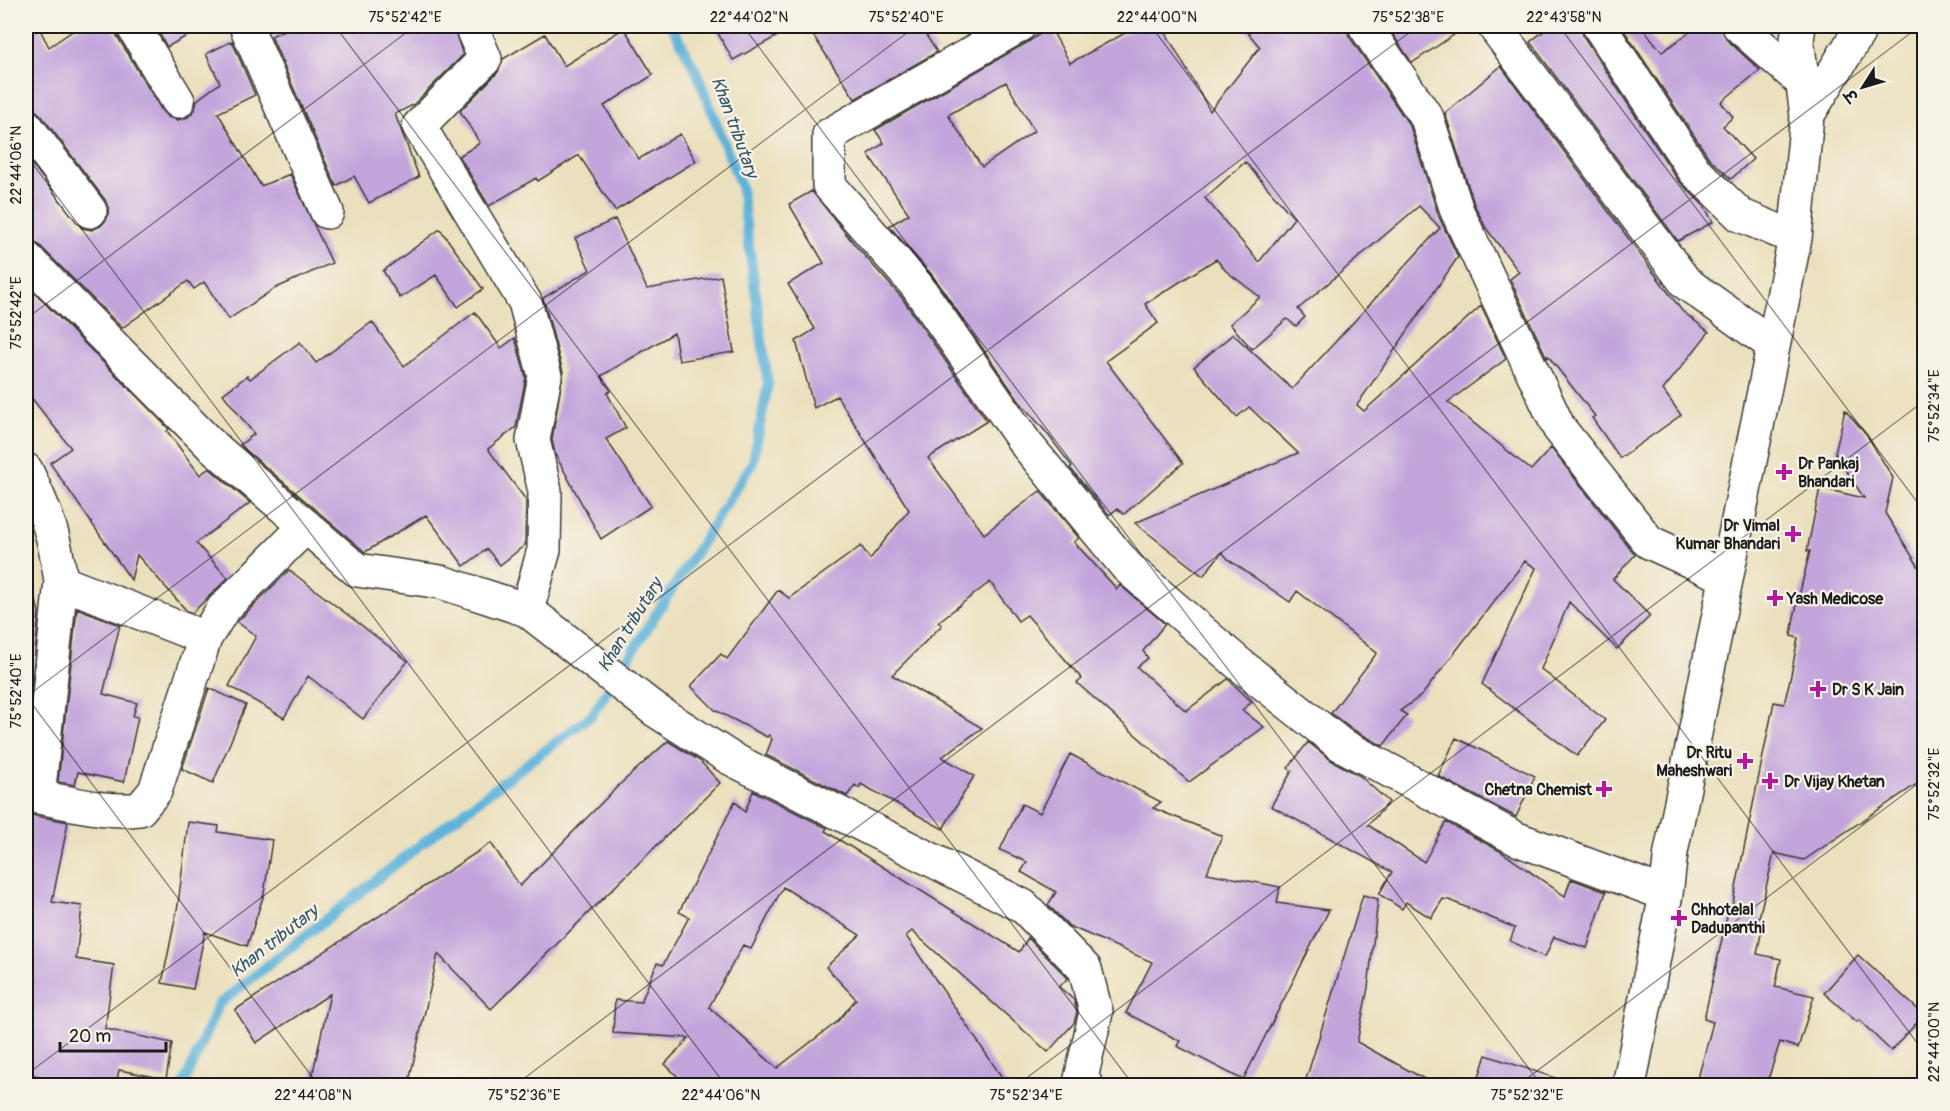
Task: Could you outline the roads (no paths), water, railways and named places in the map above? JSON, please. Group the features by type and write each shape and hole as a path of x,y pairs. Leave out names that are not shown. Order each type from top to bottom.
{"street":[{"path":"133,26 178,101"},
{"path":"246,26 327,212"},
{"path":"471,26 485,59 419,126 525,302 545,376 534,440 545,491 544,550 527,609"},
{"path":"1019,26 829,135 829,185 917,286 1026,444 1127,567 1238,663 1340,744 1517,839 1666,894"},
{"path":"1365,26 1426,118 1457,211 1559,428 1649,543 1726,577"},
{"path":"1494,26 1686,284 1773,345"},
{"path":"1599,26 1694,171 1740,215 1795,238"},
{"path":"1739,26 1802,82"},
{"path":"1629,1086 1666,894 1671,852 1795,238 1807,116 1797,39 1799,26"},
{"path":"1807,116 1858,33 1859,26"},
{"path":"26,126 90,211"},
{"path":"26,258 210,444 357,570 441,582 527,609 655,710 730,758 1023,906 1085,969 1096,1012 1080,1083 1087,1086"},
{"path":"26,470 48,517 57,550 61,582 32,796 117,812 140,809 155,791 205,638 223,609 306,526"},
{"path":"61,582 205,638"}],"waterway":[{"name":"Khan tributary","path":"183,1086 218,1005 429,838 592,715 753,462 768,384 741,187 697,73 672,26"}],"place":[{"name":"Dr Pankaj Bhandari","path":"1784,472"},
{"name":"Dr Vimal Kumar Bhandari","path":"1793,534"},
{"name":"Yash Medicose","path":"1775,598"},
{"name":"Dr S K Jain","path":"1818,689"},
{"name":"Dr Ritu Maheshwari","path":"1745,761"},
{"name":"Dr Vijay Khetan","path":"1770,781"},
{"name":"Chetna Chemist","path":"1604,789"},
{"name":"Chhotelal Dadupanthi","path":"1679,918"}]}
